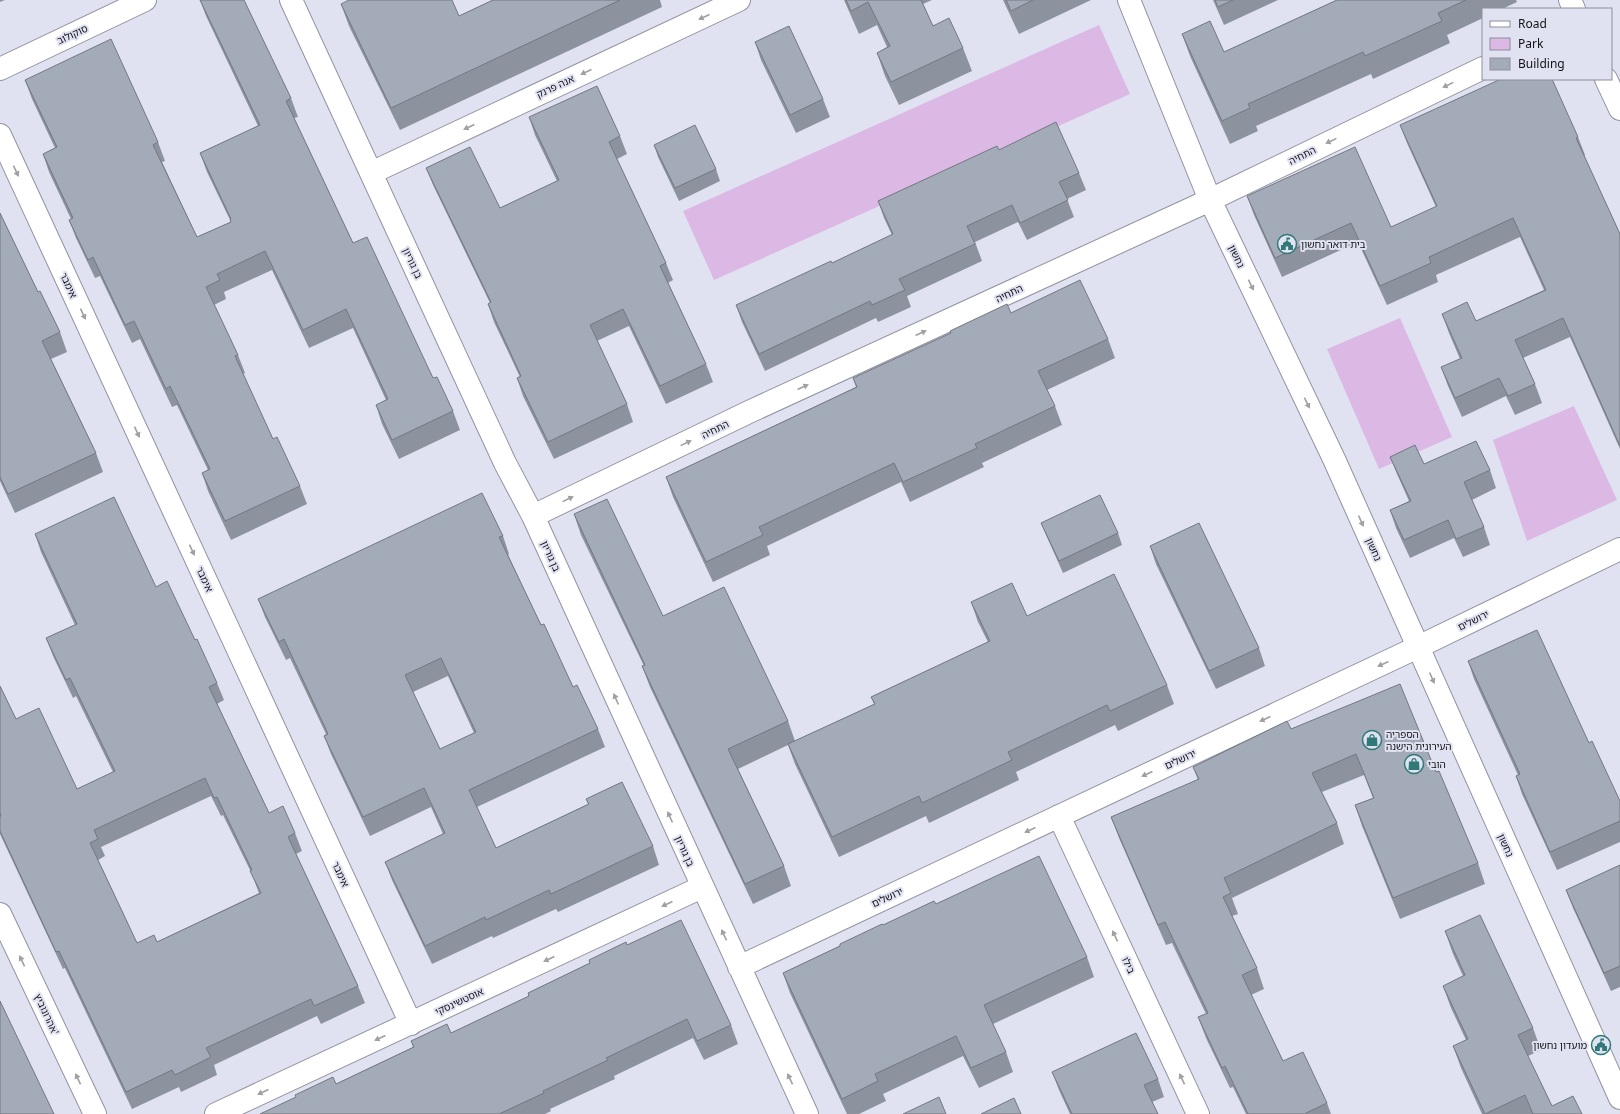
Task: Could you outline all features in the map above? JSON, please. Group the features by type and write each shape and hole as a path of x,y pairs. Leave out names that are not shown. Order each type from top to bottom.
{"street":[{"name":"סוקולוב","path":"0,69 144,0"},
{"name":"בן גוריון","path":"291,0 505,463 533,516 738,967 807,1114"},
{"name":"אנה פרנק","path":"371,173 739,0"},
{"name":"נחשון","path":"1128,0 1210,200 1334,459 1620,1098"},
{"name":"התחיה","path":"533,516 751,411 1210,200 1482,68"},
{"path":"1606,80 1620,109"},
{"name":"אימבר","path":"0,135 411,1024"},
{"name":"ירושלים","path":"738,967 1418,647 1620,549"},
{"name":"בילו","path":"1059,816 1198,1114"},
{"name":"אוסטשינסקי","path":"216,1114 702,887"},
{"name":"אהרונוביץ'","path":"0,914 95,1114"}],"green space":[{"path":"1099,25 1130,94 714,280 683,211"},
{"path":"1400,318 1452,437 1379,469 1327,349"},
{"path":"1574,406 1617,500 1527,541 1493,440"}],"building":[{"path":"200,0 244,0 291,98 286,101 353,243 367,237 433,378 437,377 453,411 392,440 376,405 388,399 346,309 303,330 265,251 217,274 220,280 206,287 238,355 235,356 273,439 277,437 300,486 225,521 202,473 210,469 170,386 166,389 134,321 125,325 93,257 88,260 69,220 73,218 43,154 57,147 25,80 111,39 158,142 153,145 197,237 231,222 231,219 200,153 260,125"},
{"path":"349,0 452,0 459,16 493,0 620,0 391,108 341,4"},
{"path":"846,0 921,0 933,26 949,18 963,48 891,82 877,53 890,46 868,2 851,11"},
{"path":"1006,0 1033,0 1011,11"},
{"path":"1215,0 1233,0 1218,7"},
{"path":"1337,0 1466,0 1438,13 1442,21 1365,56 1363,52 1248,104 1250,108 1222,121 1182,34 1210,21 1224,52"},
{"path":"789,26 823,99 790,115 755,42"},
{"path":"1499,80 1552,80 1578,137 1576,138 1620,234 1620,446 1563,318 1515,340 1535,384 1508,396 1499,378 1455,398 1441,367 1462,358 1442,314 1467,302 1476,321 1546,290 1513,218 1429,257 1431,263 1380,286 1351,223 1275,258 1247,196 1355,147 1391,227 1437,206 1400,125"},
{"path":"597,86 620,136 609,142 666,263 660,266 706,364 660,386 623,309 590,325 627,404 548,442 517,378 521,376 488,304 491,302 426,168 470,147 500,208 559,180 529,117"},
{"path":"1056,122 1079,173 1059,182 1068,200 1020,223 1012,205 967,226 975,244 899,279 905,290 872,305 870,301 759,354 736,305 831,261 832,263 893,234 878,201 997,146 999,150"},
{"path":"695,125 716,169 675,188 654,145"},
{"path":"0,213 38,292 40,291 60,332 42,341 96,453 8,494 0,477"},
{"path":"1080,280 1108,339 1038,371 1055,406 975,444 977,448 903,482 894,463 759,527 763,535 706,562 666,477 857,387 853,378 951,333 950,331 1007,304 1011,313"},
{"path":"1476,441 1490,470 1464,482 1484,527 1456,539 1448,520 1404,540 1390,510 1411,501 1390,457 1415,445 1424,464"},
{"path":"482,493 503,536 499,537 541,625 544,624 573,687 577,685 598,729 469,790 496,848 589,804 586,799 622,782 653,846 551,894 549,890 486,920 485,917 425,946 385,862 445,833 424,788 363,817 324,736 328,734 284,639 279,642 258,599","holes":["441,658 476,732 440,749 405,675"]},
{"path":"1100,495 1118,533 1059,561 1041,523"},
{"path":"114,497 156,587 167,581 195,640 197,639 217,683 209,687 269,813 283,806 295,833 288,837 358,986 314,1006 311,999 206,1048 211,1057 175,1075 172,1070 126,1092 59,951 56,952 0,831 0,686 16,719 39,708 77,789 115,771 70,678 66,680 46,638 77,624 35,534","holes":["205,778 214,798 217,797 252,870 250,871 261,893 157,942 154,935 137,943 90,843 98,839 94,830"]},
{"path":"607,499 663,616 724,587 788,721 728,749 784,866 745,884 642,666 645,665 574,514"},
{"path":"1199,523 1259,648 1209,671 1150,546"},
{"path":"1114,574 1167,685 1110,711 1107,705 1008,752 1012,760 922,803 919,796 832,837 788,744 875,704 871,697 990,641 971,602 1012,583 1027,616"},
{"path":"1537,630 1589,743 1592,741 1620,801 1620,821 1550,852 1516,776 1520,774 1468,661"},
{"path":"1400,684 1436,772 1439,771 1478,863 1393,898 1355,805 1374,798 1356,754 1312,773 1337,823 1224,878 1231,893 1223,897 1257,968 1242,975 1283,1061 1303,1052 1327,1103 1306,1114 1248,1114 1225,1066 1222,1068 1198,1017 1208,1013 1165,922 1158,925 1111,817 1199,779 1193,767 1287,721 1291,729"},
{"path":"1039,856 1087,957 984,1005 1006,1052 971,1068 956,1036 875,1074 878,1081 842,1099 783,973 882,924 883,925 934,901 936,904"},
{"path":"1620,865 1620,966 1604,973 1566,890"},
{"path":"1480,915 1533,1028 1518,1035 1552,1106 1573,1096 1582,1114 1533,1114 1525,1095 1485,1114 1453,1046 1468,1039 1443,986 1465,975 1445,931"},
{"path":"681,920 731,1025 697,1041 687,1019 606,1058 608,1060 499,1114 260,1114 333,1077 336,1084 414,1047 411,1041 447,1024 451,1033 529,996 528,993 590,963 589,960 626,942 627,945"},
{"path":"0,1001 54,1114 0,1114"},
{"path":"1136,1033 1158,1079 1144,1085 1158,1114 1072,1114 1052,1072"},
{"path":"939,1097 946,1114 903,1114"},
{"path":"1014,1098 1021,1114 981,1114"}],"place":[{"name":"בית דואר נחשון","path":"1287,244"},
{"name":"הספריה העירונית הישנה","path":"1372,740"},
{"name":"הובי","path":"1414,764"},
{"name":"מועדון נחשון","path":"1601,1045"}]}
